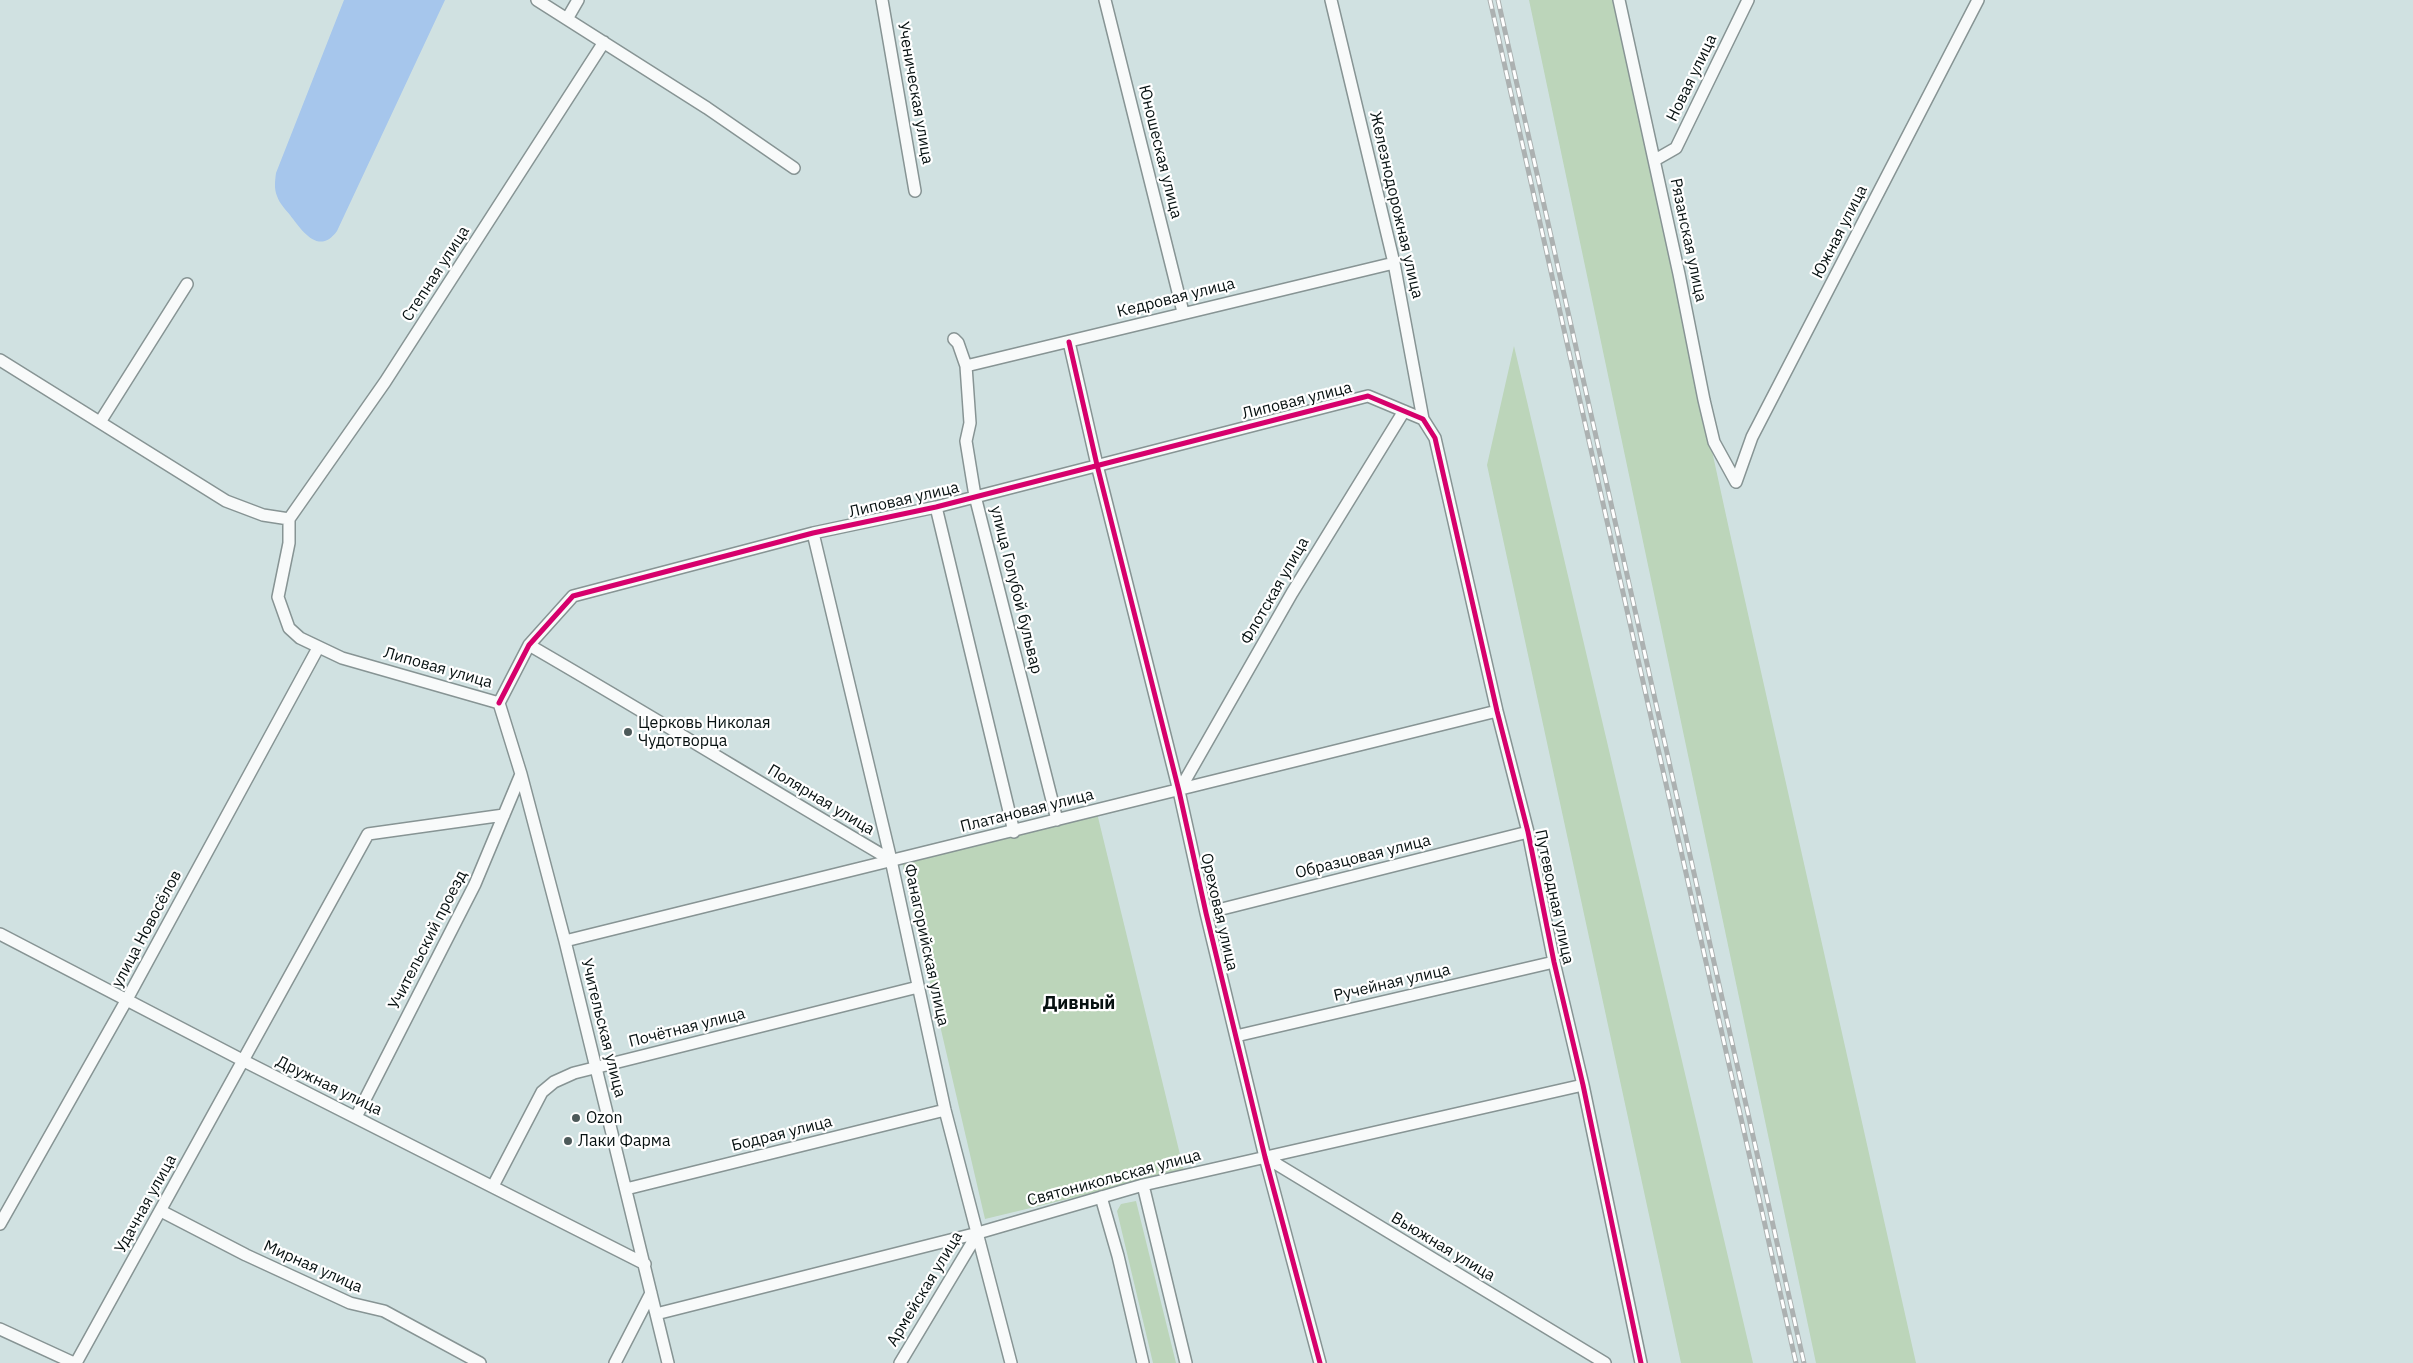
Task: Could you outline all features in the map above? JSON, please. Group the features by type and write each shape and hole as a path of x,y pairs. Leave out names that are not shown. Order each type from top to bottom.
{"street":[{"path":"537,0 707,108 794,168"},
{"path":"567,19 578,0"},
{"name":"Ученическая улица","path":"882,0 915,191"},
{"name":"Юношеская улица","path":"1105,0 1183,312"},
{"name":"Железнодорожная улица","path":"1331,0 1394,262 1424,419 1434,438"},
{"name":"Рязанская улица","path":"1619,0 1655,160 1714,442 1736,482"},
{"name":"Новая улица","path":"1655,160 1676,148 1748,0"},
{"name":"Южная улица","path":"1736,482 1752,437 1978,0"},
{"name":"Степная улица","path":"288,519 385,382 604,42"},
{"name":"Кедровая улица","path":"966,366 1394,262"},
{"path":"100,422 187,284"},
{"name":"улица Голубой бульвар","path":"954,339 958,343 966,366 970,423 966,441 975,496 1057,820"},
{"name":"Ореховая улица","path":"1069,342 1097,465 1179,791 1206,913 1265,1157 1320,1363"},
{"path":"0,360 226,501 263,515 288,519"},
{"name":"Липовая улица","path":"288,519 289,543 278,597 289,628 300,638 342,658 499,703 529,645 573,596 813,533 936,507 1368,396 1404,410"},
{"path":"1404,410 1424,419"},
{"name":"Флотская улица","path":"1179,791 1292,593 1404,410"},
{"name":"Путеводная улица","path":"1434,438 1497,711 1528,832 1554,962 1557,968 1583,1085 1641,1363"},
{"path":"936,507 1014,832"},
{"name":"Фанагорийская улица","path":"813,533 891,860 945,1110 1011,1363"},
{"name":"Полярная улица","path":"529,645 660,721 698,746 891,860"},
{"name":"улица Новосёлов","path":"0,1224 126,1000 318,648"},
{"name":"Учительская улица","path":"499,703 521,774 565,941 668,1363"},
{"name":"Платановая улица","path":"565,941 891,860 1014,832 1497,711"},
{"name":"Учительский проезд","path":"356,1117 475,884 521,774"},
{"name":"Удачная улица","path":"75,1363 161,1211 368,834 504,815"},
{"name":"Образцовая улица","path":"1206,913 1528,832"},
{"name":"Дружная улица","path":"0,934 244,1061 645,1264"},
{"name":"Ручейная улица","path":"1236,1036 1554,962"},
{"name":"Почётная улица","path":"493,1186 542,1092 554,1082 574,1073 918,987"},
{"name":"Святоникольская улица","path":"656,1314 978,1233 1143,1185 1583,1085"},
{"name":"Бодрая улица","path":"626,1189 945,1110"},
{"name":"Вьюжная улица","path":"1265,1157 1605,1363"},
{"path":"1143,1185 1186,1363"},
{"path":"1101,1197 1118,1256 1143,1363"},
{"name":"Мирная улица","path":"161,1211 246,1255 350,1303 384,1312 480,1363"},
{"name":"Армейская улица","path":"900,1363 978,1233"},
{"path":"615,1363 652,1294"},
{"path":"0,1329 75,1363"}],"green space":[{"path":"1529,0 1614,0 1729,529 1916,1363 1816,1363"},
{"path":"1514,346 1753,1363 1681,1363 1487,465"},
{"path":"1097,813 1184,1171 985,1219 902,862"},
{"path":"1136,1201 1176,1363 1153,1363 1117,1211 1121,1204"}],"water":[{"path":"344,0 445,0 337,231 324,241 317,241 305,234 281,204 275,191 276,173"}],"railway":[{"path":"1490,0 1796,1363"},
{"path":"1498,0 1804,1363"}],"cycle path":[{"path":"1069,342 1097,465 1179,791 1206,913 1265,1157 1320,1363"},
{"path":"499,703 529,645 573,596 813,533 936,507 1368,396 1423,419 1435,438 1497,711 1528,832 1554,962 1583,1085 1641,1363"}],"place":[{"name":"Церковь Николая Чудотворца","path":"628,732"},
{"name":"Ozon","path":"576,1118"},
{"name":"Лаки Фарма","path":"568,1141"}],"district":[{"name":"Дивный","path":"1079,1004"}]}
